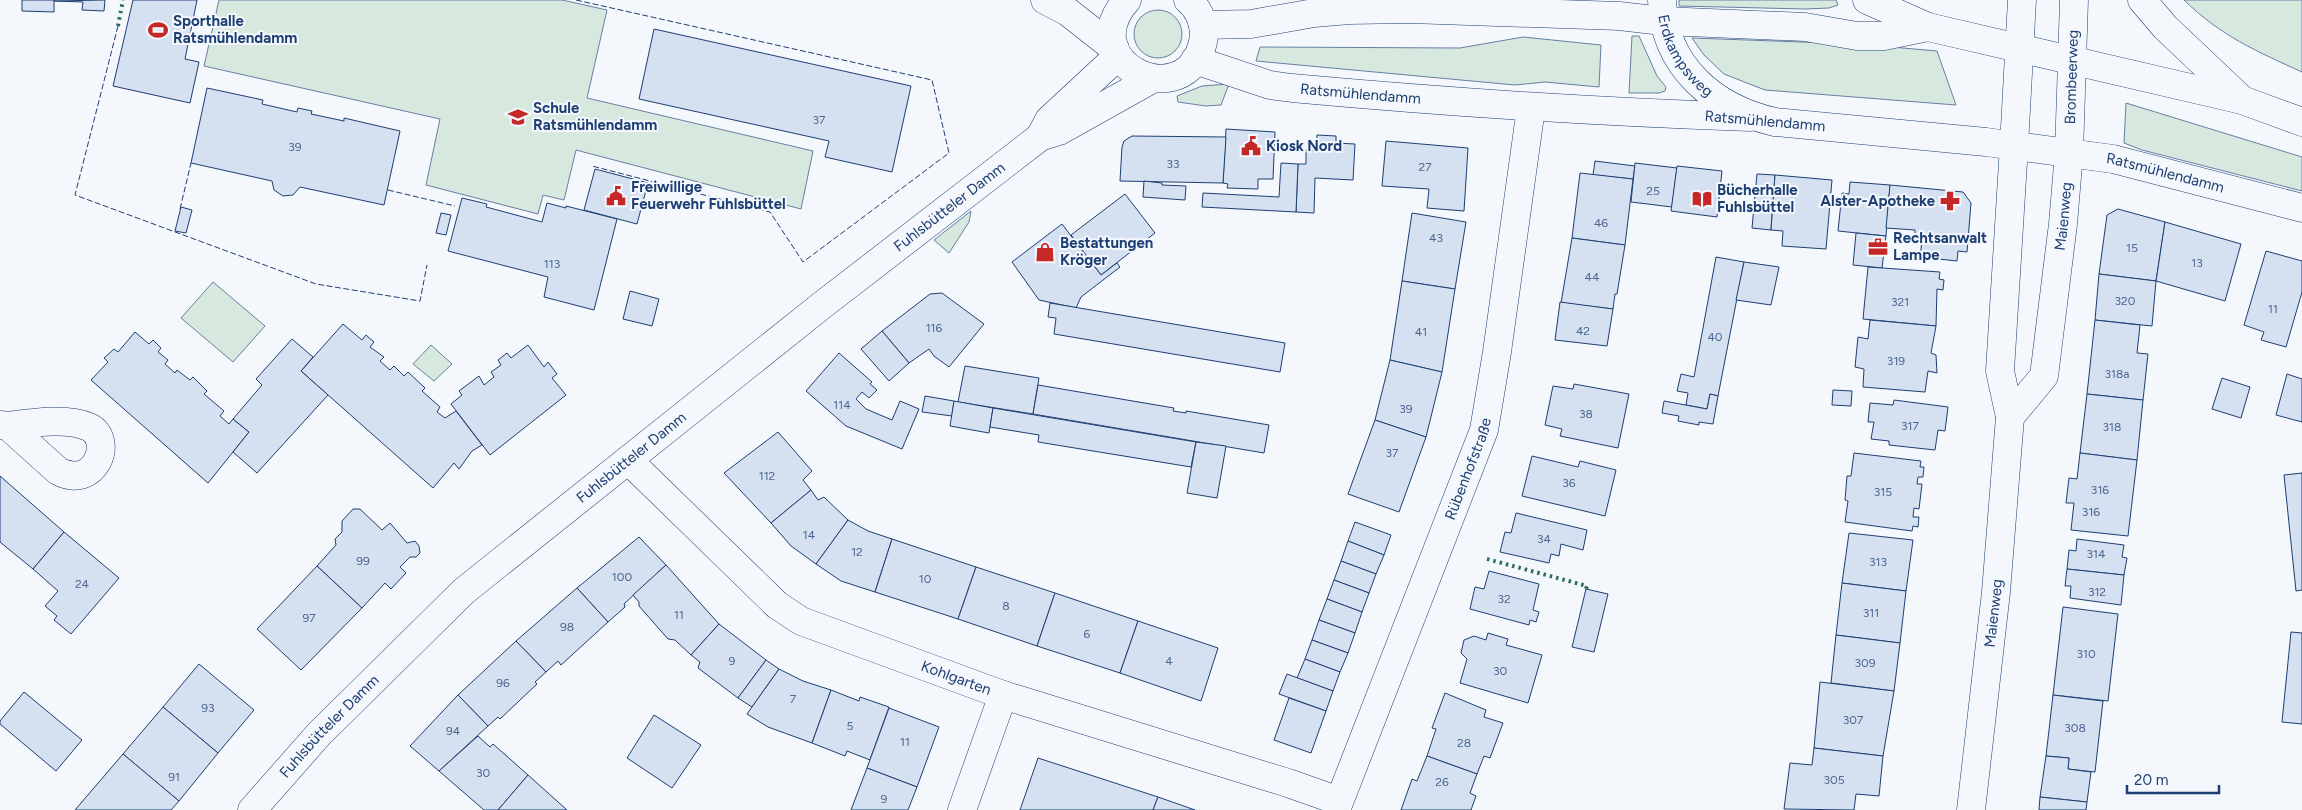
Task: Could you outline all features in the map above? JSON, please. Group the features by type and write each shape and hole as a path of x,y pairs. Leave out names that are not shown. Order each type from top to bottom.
{"street":[{"path":"1045,0 1068,12 1116,52 1126,66 1138,75 1152,79 1176,76 1186,70 1195,60 1201,49 1204,37 1194,7"},
{"path":"1116,52 1112,35 1114,21 1119,9 1127,0"},
{"path":"1867,0 1928,27 2242,100 2302,122"},
{"path":"2014,146 2022,0"},
{"name":"Brombeerweg","path":"2070,153 2074,0"},
{"path":"2142,0 2165,27 2242,100"},
{"path":"1194,7 1251,24 1349,10 1574,7 1619,16 1663,11 1866,36 1884,36 1928,27"},
{"name":"Erdkampsweg","path":"1663,11 1669,40 1686,70 1716,98 1750,117"},
{"name":"Fuhlsbütteler Damm","path":"1040,137 1049,120 1116,52"},
{"name":"Ratsmühlendamm","path":"1195,60 1270,85 1292,88 1452,103 1750,117 1775,122 2070,153 2113,159 2302,208"},
{"name":"Fuhlsbütteler Damm","path":"252,810 319,734 464,591 821,306 1040,137 1059,131 1152,79"},
{"name":"Rübenhofstraße","path":"1338,805 1484,430 1498,352 1531,108"},
{"name":"Maienweg","path":"1972,810 1996,592 2010,418 2000,371 2014,146"},
{"name":"Maienweg","path":"2010,418 2044,376 2070,153"},
{"name":"Kohlgarten","path":"628,460 777,604 801,621 1003,695 1288,783 1338,805"},
{"path":"962,810 1003,695"}],"shaded area":[{"path":"219,0 562,0 607,10 587,98 813,151 801,209 576,150 564,200 543,195 538,214 426,185 440,119 204,66"},
{"path":"1679,0 1836,0 1838,5 1829,8 1805,9 1679,6"},
{"path":"2184,0 2302,0 2302,72 2225,33"},
{"path":"1158,10 1167,12 1175,17 1180,25 1182,34 1180,43 1175,51 1167,56 1158,58 1149,56 1141,51 1136,43 1134,34 1136,25 1141,17 1149,12"},
{"path":"1632,36 1639,36 1657,76 1666,87 1665,91 1659,93 1629,93"},
{"path":"1523,37 1601,45 1599,87 1545,82 1515,85 1256,61 1260,47 1460,48"},
{"path":"1692,38 1857,44 1937,51 1956,105 1765,90 1724,74 1704,55"},
{"path":"1229,84 1221,105 1206,106 1178,102 1177,96 1202,86"},
{"path":"2126,103 2302,157 2302,191 2142,150 2124,143"},
{"path":"971,211 969,222 949,253 934,240"},
{"path":"213,282 265,326 233,362 181,318"},
{"path":"431,345 452,364 434,381 413,364"}],"building":[{"path":"22,0 54,0 54,12 22,11"},
{"path":"105,0 104,11 82,10 83,2 54,1"},
{"name":"Sporthalle Ratsmühlendamm","path":"133,0 197,0 185,59 199,62 190,103 113,86"},
{"path":"654,29 911,86 892,172 825,157 829,141 639,99"},
{"path":"207,88 263,100 262,104 297,112 298,108 312,111 311,114 344,121 344,118 400,131 384,205 300,187 293,195 283,196 274,190 272,181 191,163"},
{"path":"1226,129 1275,132 1273,179 1258,179 1258,189 1227,188 1228,184 1223,183"},
{"path":"1317,135 1336,136 1336,143 1355,144 1353,180 1315,178 1314,213 1296,212 1298,164 1306,164 1306,150 1316,151"},
{"path":"1132,136 1226,137 1223,183 1120,181 1122,147 1124,141"},
{"path":"1386,141 1468,148 1464,211 1427,208 1429,189 1382,186"},
{"path":"1595,161 1635,166 1633,179 1593,175"},
{"path":"1281,163 1298,164 1296,212 1202,207 1203,193 1279,197"},
{"path":"1635,163 1677,168 1672,207 1631,202"},
{"path":"1677,166 1722,171 1717,217 1671,211"},
{"name":"Freiwillige Feuerwehr Fuhlsbüttel","path":"595,169 648,183 637,224 584,210"},
{"path":"1580,173 1633,179 1625,245 1572,238"},
{"path":"1757,174 1775,175 1771,230 1752,228"},
{"path":"1775,175 1832,180 1826,249 1782,246 1783,231 1771,230"},
{"path":"1144,181 1162,183 1162,185 1186,186 1185,200 1143,197"},
{"path":"1850,182 1890,185 1886,236 1838,231 1842,193 1849,194"},
{"path":"1890,185 1963,192 1971,203 1967,252 1958,251 1957,261 1920,257 1922,241 1915,241 1915,230 1886,228"},
{"path":"1125,194 1155,233 1101,275 1071,235"},
{"path":"462,198 487,204 486,207 542,222 547,203 617,219 594,310 544,297 548,277 448,251"},
{"path":"181,207 192,210 186,233 175,231"},
{"path":"2118,209 2165,222 2156,281 2099,274 2107,215"},
{"path":"441,213 451,215 446,235 436,233"},
{"path":"1412,213 1466,222 1455,289 1402,281"},
{"path":"2165,222 2241,244 2225,301 2156,281"},
{"path":"1062,224 1101,275 1117,263 1120,267 1081,297 1076,308 1039,300 1012,262"},
{"path":"1856,233 1886,236 1882,268 1853,265"},
{"path":"1572,238 1625,245 1613,309 1561,303"},
{"path":"2266,251 2302,261 2302,292 2286,347 2261,340 2264,332 2244,325"},
{"path":"1716,257 1744,262 1718,396 1710,394 1707,409 1686,405 1688,393 1677,391 1681,374 1694,377"},
{"path":"1744,262 1779,267 1771,305 1736,300"},
{"path":"1868,267 1940,272 1939,279 1944,280 1943,290 1937,289 1936,326 1863,319"},
{"path":"2099,274 2156,281 2152,326 2095,320"},
{"path":"1402,281 1455,289 1442,372 1390,360"},
{"path":"630,291 659,299 652,326 623,319"},
{"path":"942,293 984,324 949,367 934,356 929,349 909,363 882,331 930,294"},
{"path":"1560,302 1613,309 1607,346 1555,340"},
{"path":"1050,303 1285,343 1280,372 1054,334 1056,318 1048,317"},
{"path":"1870,320 1936,326 1931,353 1936,355 1937,373 1928,371 1925,392 1863,387 1864,369 1855,367 1858,337 1868,339"},
{"path":"2095,320 2140,325 2137,353 2148,354 2143,400 2087,394"},
{"path":"343,324 362,340 366,335 374,342 370,347 384,357 380,361 390,370 394,366 404,376 408,372 425,388 422,391 440,407 437,412 445,418 456,411 482,445 472,451 459,469 454,463 433,488 301,371"},
{"path":"882,331 909,363 889,381 861,349"},
{"path":"135,332 149,344 153,340 161,348 158,352 168,360 165,364 175,373 177,370 190,380 193,377 207,391 204,394 224,411 220,416 229,424 233,419 249,432 208,483 91,380 108,362 104,358 114,349 118,352"},
{"path":"292,339 313,357 301,371 328,395 257,473 233,452 249,432 233,419 262,385 256,379"},
{"path":"528,345 544,367 548,362 557,374 552,378 566,395 490,455 451,404 462,395 459,391 479,376 484,385 494,377 491,372 501,365 498,360 507,353 511,358"},
{"path":"839,353 872,382 870,384 877,390 869,398 862,392 856,399 866,409 892,420 900,401 919,409 902,449 846,426 806,391"},
{"path":"1390,360 1442,372 1426,437 1375,420"},
{"path":"965,366 1039,378 1033,414 958,402"},
{"path":"2287,374 2302,379 2302,422 2276,415"},
{"path":"2222,378 2250,387 2241,418 2212,409"},
{"path":"1574,384 1629,394 1618,448 1560,436 1562,429 1545,425 1553,386 1573,389"},
{"path":"1038,385 1174,408 1173,411 1186,413 1186,411 1269,425 1264,453 1033,414"},
{"path":"1833,390 1852,391 1851,406 1832,405"},
{"path":"1710,394 1718,396 1713,424 1699,422 1699,425 1678,421 1679,416 1662,413 1664,401 1707,409"},
{"path":"2087,394 2143,400 2137,460 2080,453"},
{"path":"925,396 954,401 952,416 922,412"},
{"path":"1894,400 1948,407 1945,431 1938,430 1935,450 1889,445 1889,441 1871,439 1874,422 1868,422 1870,403 1893,405"},
{"path":"954,401 993,408 989,433 950,426"},
{"path":"993,408 1196,442 1191,467 1038,442 1039,435 990,427"},
{"path":"1375,420 1426,437 1399,512 1348,494"},
{"path":"778,432 812,471 803,480 811,490 771,523 724,473"},
{"path":"1196,442 1226,446 1217,498 1187,493"},
{"path":"1854,453 1921,461 1920,467 1924,467 1923,477 1918,477 1917,484 1922,484 1919,509 1914,508 1913,517 1919,517 1918,527 1913,526 1912,531 1845,522 1848,501 1845,500 1847,476 1851,476"},
{"path":"2080,453 2137,460 2128,536 2071,530 2074,503 2066,503 2069,478 2077,479"},
{"path":"1532,456 1578,467 1580,461 1616,470 1605,516 1522,496"},
{"path":"2302,473 2302,590 2296,591 2284,475"},
{"path":"0,476 64,532 33,569 0,542"},
{"path":"811,490 818,500 824,497 848,520 816,564 791,546 771,523"},
{"path":"353,509 360,509 382,530 390,523 407,543 415,541 419,546 420,553 416,557 410,557 400,567 406,573 391,589 385,583 362,608 317,566 336,545 335,539 342,532 342,521"},
{"path":"1516,513 1587,530 1583,550 1561,544 1559,556 1551,554 1549,563 1500,552 1505,532 1511,533"},
{"path":"848,520 868,531 892,539 875,592 841,581 816,564"},
{"path":"1355,522 1391,535 1384,555 1348,541"},
{"path":"64,532 119,578 71,634 54,620 57,616 45,606 58,591 33,569"},
{"path":"1849,533 1913,540 1906,591 1842,583"},
{"path":"639,537 666,565 624,604 625,607 608,622 577,588"},
{"path":"892,539 976,567 958,619 875,592"},
{"path":"2077,539 2124,545 2122,557 2127,558 2124,575 2067,569 2069,550 2076,551"},
{"path":"1348,541 1384,555 1376,574 1341,561"},
{"path":"1341,561 1376,574 1369,593 1334,580"},
{"path":"666,565 719,624 691,655 675,640 668,639 639,606 639,602 633,595"},
{"path":"317,566 362,608 301,670 257,629"},
{"path":"976,567 1055,593 1037,646 958,619"},
{"path":"2067,569 2124,575 2121,605 2070,598 2071,586 2065,586"},
{"path":"1489,571 1539,584 1533,610 1539,612 1536,622 1530,620 1529,625 1470,609 1475,587 1484,589"},
{"path":"1334,580 1369,593 1362,612 1327,599"},
{"path":"1842,583 1906,591 1900,643 1836,635"},
{"path":"577,588 608,622 561,665 558,661 546,672 516,641"},
{"path":"1586,589 1608,594 1594,652 1572,647"},
{"path":"1055,593 1138,621 1120,673 1037,646"},
{"path":"1327,599 1362,612 1355,633 1319,620"},
{"path":"2063,607 2118,614 2108,701 2053,695"},
{"path":"1319,620 1355,633 1348,653 1312,640"},
{"path":"1138,621 1218,648 1201,701 1120,673"},
{"path":"719,624 766,660 738,698 698,668 700,662 691,655"},
{"path":"2291,632 2302,633 2302,724 2282,722"},
{"path":"1488,633 1508,639 1506,645 1542,655 1528,703 1460,683 1467,659 1461,653 1464,640 1474,636 1486,640"},
{"path":"1836,635 1900,643 1894,691 1831,683"},
{"path":"1312,640 1348,653 1340,672 1305,659"},
{"path":"516,641 546,672 535,682 537,684 500,719 498,717 488,726 458,695"},
{"path":"1305,659 1340,672 1333,691 1297,678"},
{"path":"766,660 779,669 752,707 738,698"},
{"path":"199,664 254,710 218,753 163,707"},
{"path":"779,669 803,681 831,690 812,743 768,727 747,714"},
{"path":"1287,674 1333,691 1326,711 1279,694"},
{"path":"1820,682 1894,691 1883,756 1814,748"},
{"path":"831,690 859,701 860,697 889,707 870,760 847,751 845,756 812,743"},
{"path":"24,692 82,740 56,771 0,724 0,721"},
{"path":"1445,693 1486,710 1484,717 1503,723 1490,758 1484,756 1477,774 1427,756 1436,729 1432,728"},
{"path":"458,695 488,726 439,771 410,746"},
{"path":"2053,695 2103,701 2095,772 2068,769 2069,758 2046,756"},
{"path":"1289,698 1326,711 1311,753 1274,740"},
{"path":"163,707 218,753 179,801 123,754"},
{"path":"889,708 939,727 917,787 867,768"},
{"path":"654,715 701,745 672,788 627,758"},
{"path":"478,736 490,747 493,744 528,775 498,810 484,810 439,771"},
{"path":"1814,748 1883,756 1879,796 1856,794 1854,810 1784,809 1790,763 1812,765"},
{"path":"123,754 179,801 171,810 75,810"},
{"path":"1427,756 1477,774 1470,793 1476,796 1471,810 1401,810 1412,779 1417,781"},
{"path":"2046,756 2069,758 2068,769 2091,772 2087,802 2040,797"},
{"path":"1038,758 1158,797 1153,810 1020,810"},
{"path":"867,768 917,787 908,810 851,810"},
{"path":"528,775 567,810 498,810"},
{"path":"1158,797 1195,810 1153,810"},
{"path":"2040,797 2087,802 2086,810 2039,810"}],"hedge":[{"path":"118,26 123,0"},
{"path":"1487,559 1587,586 1586,589"}],"fence":[{"path":"576,0 932,80 949,153 803,262 770,212 592,166"},
{"path":"118,26 75,195 316,284 420,301 427,265"},
{"path":"180,209 191,163"},
{"path":"388,190 455,206"}],"place":[{"name":"Sporthalle Ratsmühlendamm","path":"158,30"},
{"name":"Schule Ratsmühlendamm","path":"518,117"},
{"name":"Kiosk Nord","path":"1251,146"},
{"name":"Freiwillige Feuerwehr Fuhlsbüttel","path":"616,196"},
{"name":"Bücherhalle Fuhlsbüttel","path":"1702,199"},
{"name":"Alster-Apotheke","path":"1950,201"},
{"name":"Rechtsanwalt Lampe","path":"1878,247"},
{"name":"Bestattungen Kröger","path":"1045,252"}]}
